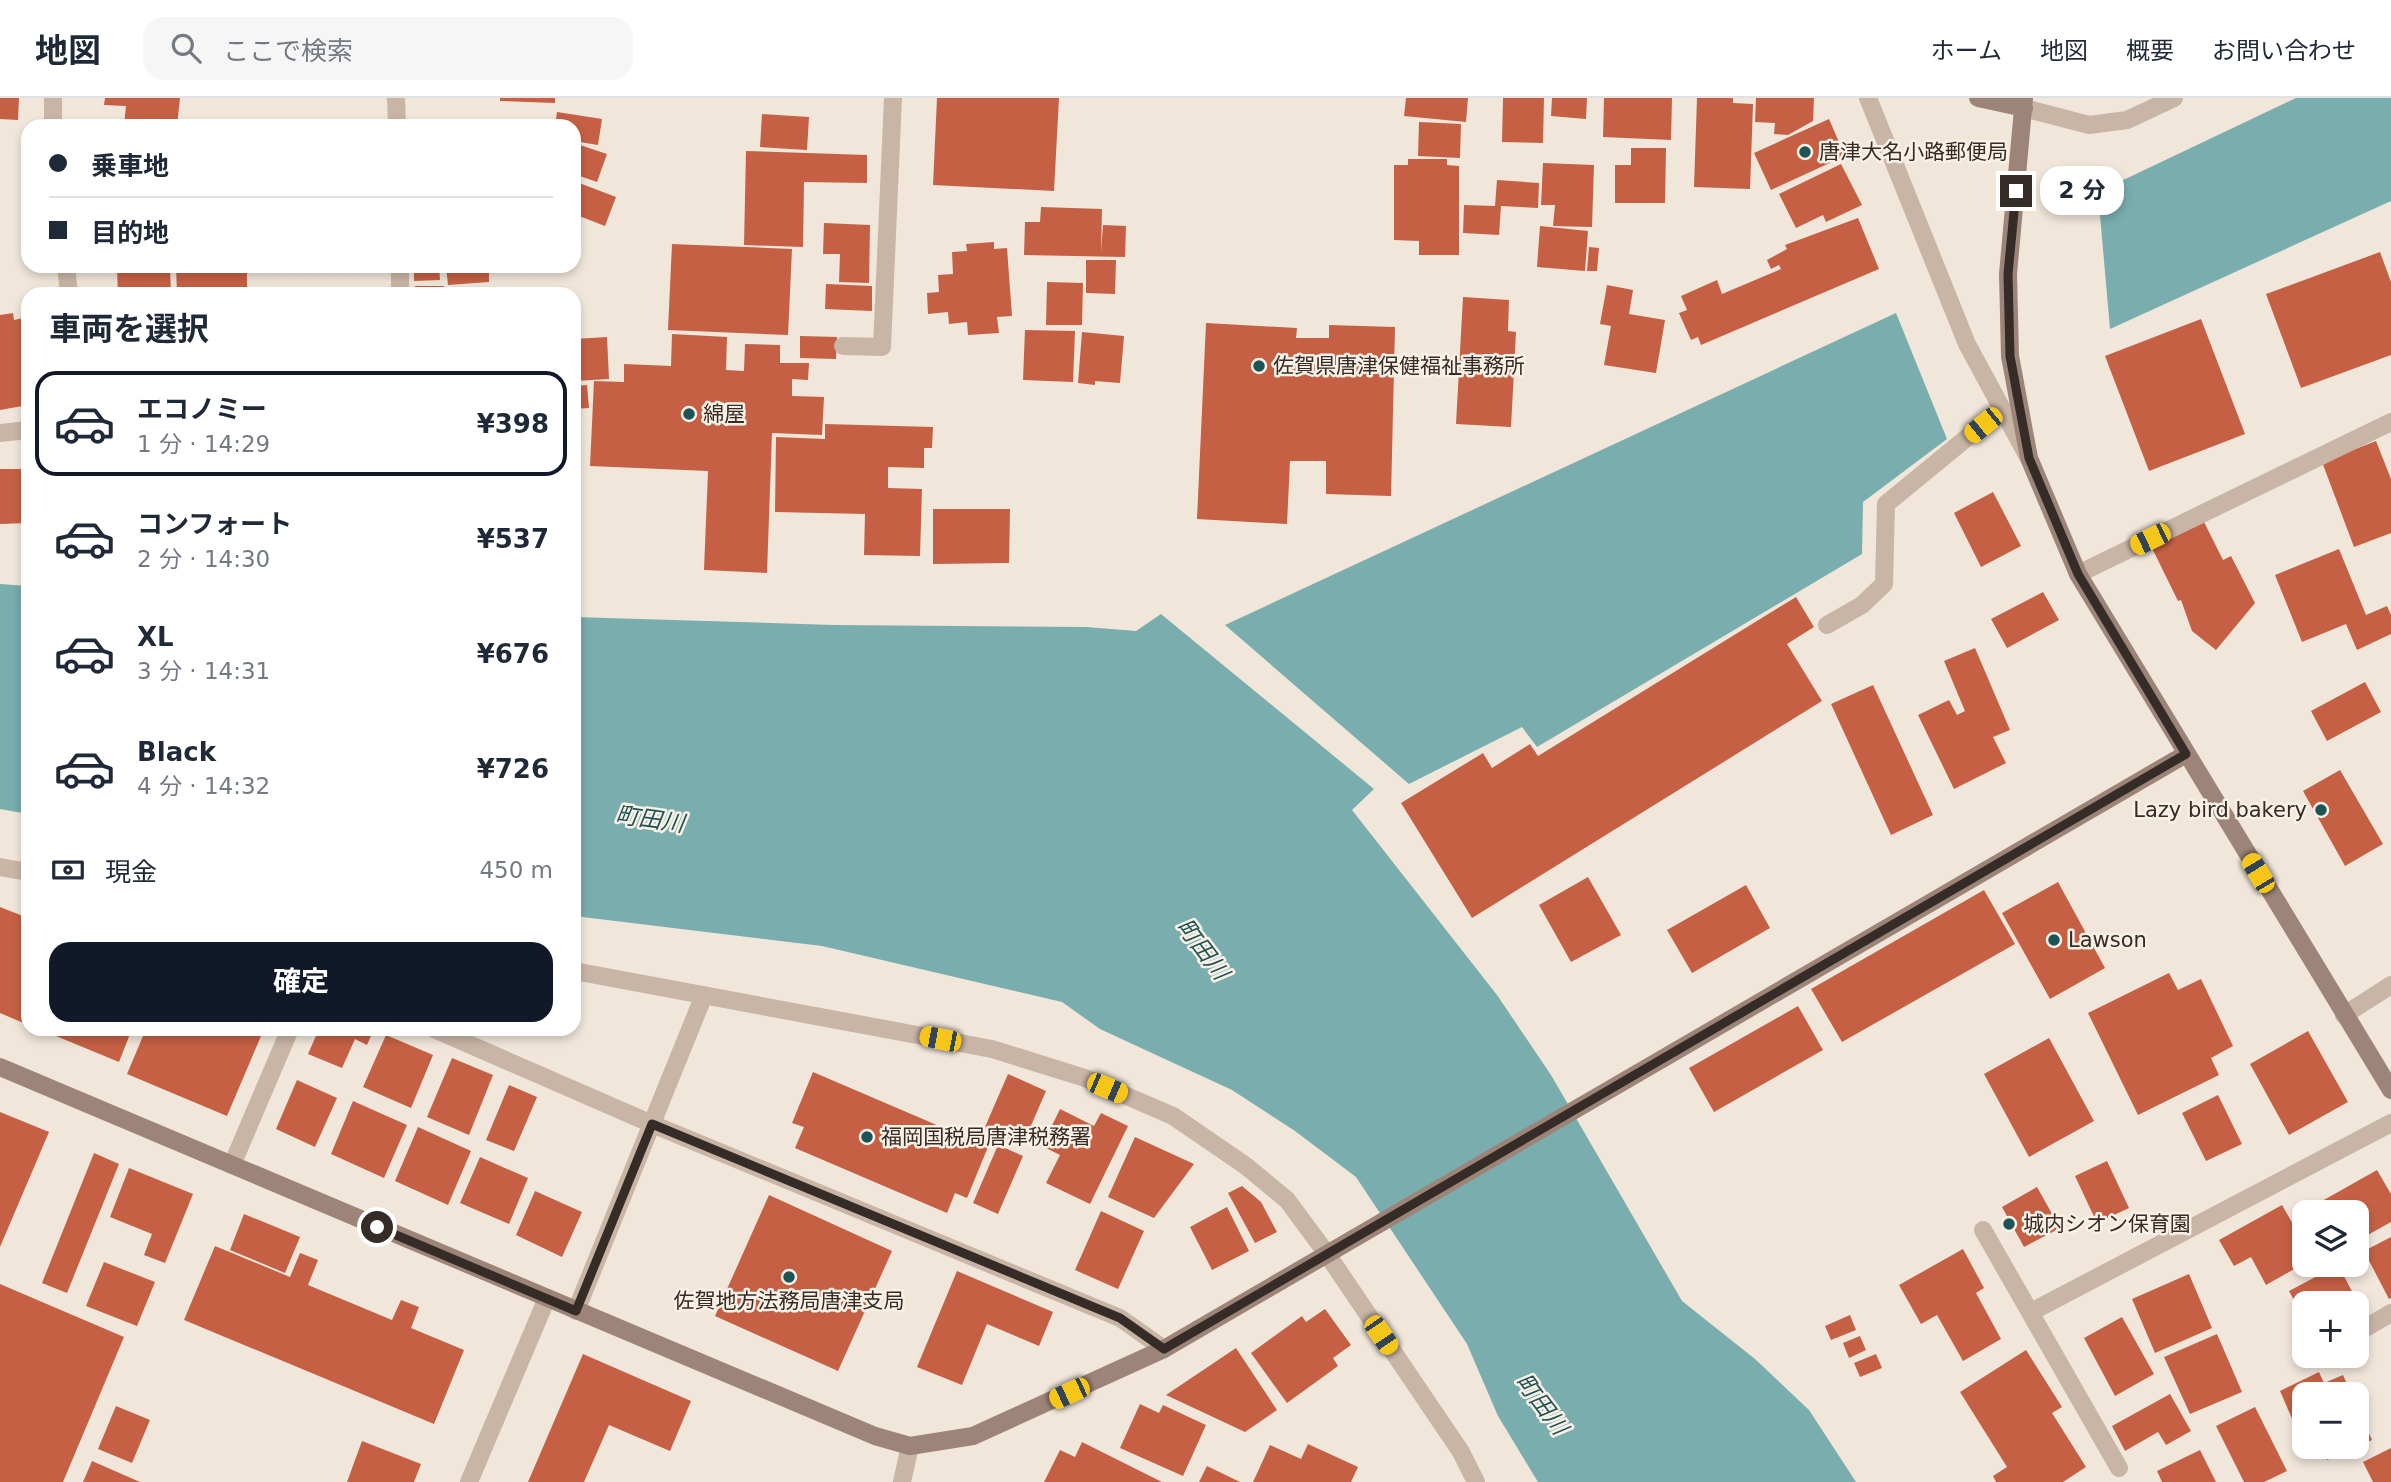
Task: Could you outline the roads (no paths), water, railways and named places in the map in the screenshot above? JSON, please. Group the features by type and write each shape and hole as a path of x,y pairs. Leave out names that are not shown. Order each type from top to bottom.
{"street":[{"path":"53,98 53,119"},
{"path":"396,98 397,119"},
{"path":"843,346 882,347 893,98"},
{"path":"1868,98 1967,344 2029,458 2078,574 2391,1090"},
{"path":"1978,98 2024,103 2089,125 2127,120 2174,98"},
{"path":"2024,103 2008,274 2010,356 2029,458"},
{"path":"1827,625 1862,605 1884,584 1886,504 2002,409"},
{"path":"2078,574 2391,422"},
{"path":"0,433 21,430"},
{"path":"0,1067 875,1436 910,1446 973,1436 1164,1349 2186,754"},
{"path":"0,867 21,871"},
{"path":"581,972 992,1049 1085,1079 1173,1116 1246,1166 1287,1200 1327,1254 1461,1452 1476,1482"},
{"path":"2344,1015 2391,985"},
{"path":"576,1311 705,995"},
{"path":"232,1165 287,1036"},
{"path":"450,1036 652,1124 1120,1318 1164,1349"},
{"path":"2031,1312 2391,1123"},
{"path":"1983,1230 2119,1468"},
{"path":"469,1482 547,1298"},
{"path":"2369,1326 2391,1313"},
{"path":"902,1482 910,1446"}],"water":[{"path":"2296,98 2391,98 2391,201 2110,329 2098,192"},
{"path":"1896,313 1947,439 1863,502 1862,554 1537,747 1522,727 1409,784 1225,625"},
{"path":"0,584 21,586 21,813 0,809"},
{"name":"町田川","path":"1161,614 1374,789 1352,810 1497,995 1551,1075 1682,1301 1755,1359 1809,1410 1856,1482 1538,1482 1498,1416 1467,1344 1356,1177 1295,1131 1232,1090 1100,1029 1062,1002 822,946 581,917 581,617 834,625 1086,627 1136,631"}],"place":[{"name":"唐津大名小路郵便局","path":"1805,152"},
{"name":"佐賀県唐津保健福祉事務所","path":"1259,366"},
{"name":"綿屋","path":"689,414"},
{"name":"Lazy bird bakery","path":"2321,810"},
{"name":"Lawson","path":"2054,940"},
{"name":"福岡国税局唐津税務署","path":"867,1137"},
{"name":"城内シオン保育園","path":"2009,1224"},
{"name":"佐賀地方法務局唐津支局","path":"789,1277"}]}
